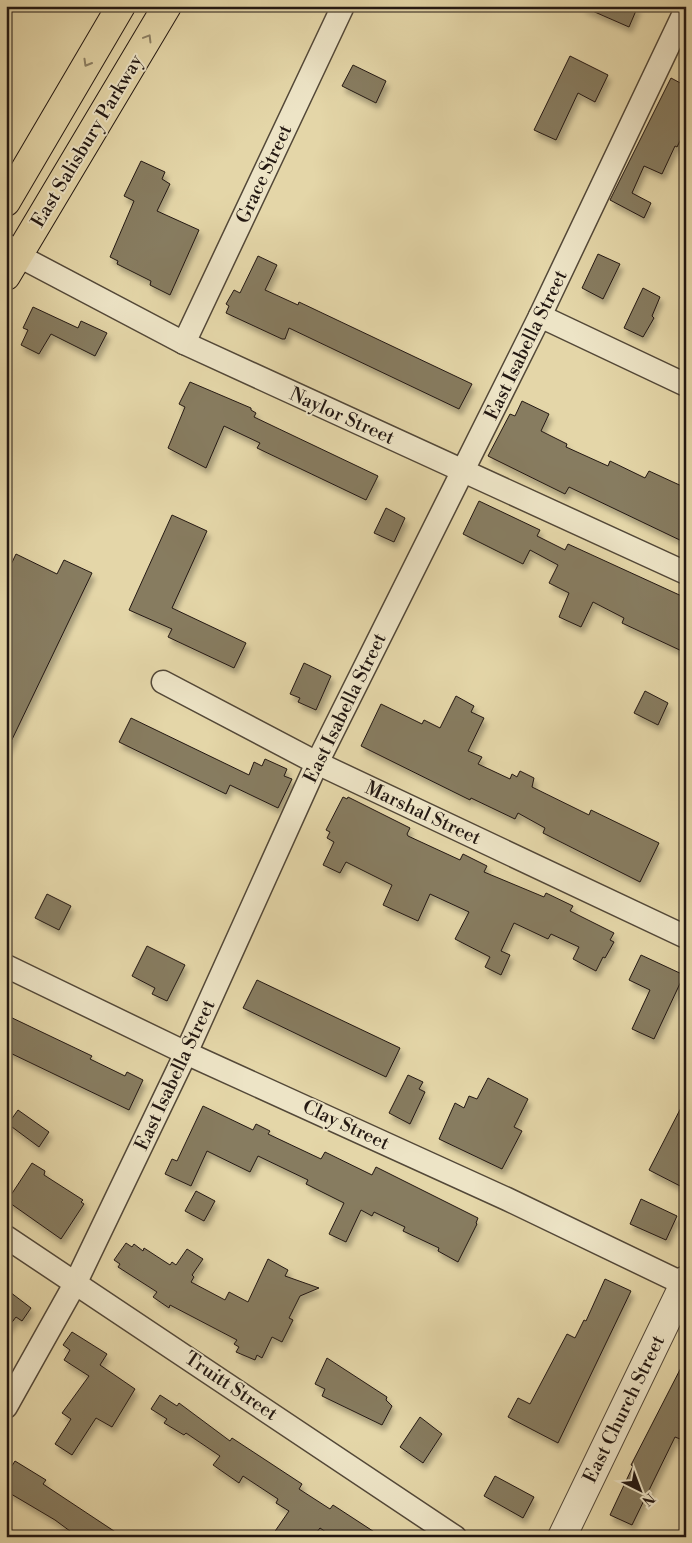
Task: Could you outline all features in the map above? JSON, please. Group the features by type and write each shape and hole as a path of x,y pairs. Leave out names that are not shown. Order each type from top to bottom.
{"main road":[{"name":"East Salisbury Parkway","path":"6,202 121,6"},
{"name":"East Salisbury Parkway","path":"11,259 167,6"}],"street":[{"name":"Grace Street","path":"184,342 343,6"},
{"name":"East Isabella Street","path":"6,1407 76,1282 186,1053 317,763 540,316 686,9"},
{"name":"Naylor Street","path":"11,259 320,407 464,470 686,573"},
{"path":"540,316 686,385"},
{"name":"Marshal Street","path":"163,682 317,763 686,937"},
{"name":"Clay Street","path":"6,966 186,1053 507,1199 685,1283"},
{"name":"Truitt Street","path":"6,1237 455,1537"},
{"name":"East Church Street","path":"562,1537 685,1283"}],"building":[{"path":"581,6 638,6 629,27"},
{"path":"570,56 608,75 595,102 578,93 556,140 534,130"},
{"path":"353,65 386,81 376,103 342,86"},
{"path":"671,78 686,86 686,129 677,147 675,146 662,174 644,166 632,193 651,203 644,218 610,200"},
{"path":"141,161 165,172 162,179 170,184 157,211 199,230 170,295 150,285 151,281 117,264 118,261 110,257 134,201 124,196"},
{"path":"598,254 620,264 603,299 582,288"},
{"path":"258,256 277,265 265,290 298,305 299,302 472,384 459,409 289,328 285,339 282,339 226,313 229,306 226,304 234,290 240,293"},
{"path":"643,288 660,297 652,316 654,318 643,337 624,328"},
{"path":"33,307 78,328 81,321 107,333 95,356 51,334 39,354 21,345 28,330 23,328"},
{"path":"190,382 251,408 256,413 254,417 378,476 366,500 257,448 260,443 224,426 206,468 168,448 185,407 179,404"},
{"path":"522,401 549,414 541,431 567,444 566,447 608,466 610,461 645,478 649,471 686,488 686,543 569,487 565,494 488,456 510,414 515,416"},
{"path":"479,501 540,530 537,536 565,550 568,544 686,598 686,653 622,623 624,618 593,602 581,627 559,617 569,593 549,583 558,565 530,550 523,564 463,534"},
{"path":"386,508 405,518 394,542 374,533"},
{"path":"172,515 207,531 172,608 246,643 234,668 168,637 172,629 129,610"},
{"path":"16,554 57,574 64,560 92,573 6,752 6,575"},
{"path":"304,663 331,676 316,710 298,702 300,698 290,694"},
{"path":"645,691 668,703 658,725 634,713"},
{"path":"456,696 474,706 471,712 484,718 468,751 482,757 478,764 510,779 512,774 517,777 520,771 534,778 532,787 589,815 591,810 659,843 640,882 543,833 545,828 518,813 515,819 471,798 470,800 361,746 381,704 422,724 424,720 440,728"},
{"path":"131,718 249,775 254,762 262,766 265,759 287,769 284,776 292,779 278,808 230,785 226,794 119,742"},
{"path":"343,797 347,799 348,797 410,828 408,836 460,860 463,854 487,866 484,872 544,897 546,893 573,906 570,911 614,933 610,940 614,942 605,958 603,957 596,971 573,959 579,947 551,934 548,939 514,923 501,951 510,955 501,975 485,967 490,957 455,939 469,912 430,894 418,921 383,905 392,885 346,862 340,873 323,865 334,842 327,838 330,832 326,830"},
{"path":"47,894 71,906 59,930 35,918"},
{"path":"147,946 185,965 167,1001 152,994 155,988 132,976"},
{"path":"641,955 684,975 654,1039 632,1029 650,990 629,980"},
{"path":"257,980 400,1048 386,1077 243,1008"},
{"path":"6,1015 92,1056 90,1059 125,1076 127,1072 143,1080 129,1110 6,1051"},
{"path":"408,1075 423,1082 419,1089 425,1092 410,1124 389,1113"},
{"path":"488,1078 528,1099 514,1127 522,1131 502,1169 439,1139 455,1103 464,1108 469,1096 477,1099"},
{"path":"686,1098 686,1189 649,1170"},
{"path":"203,1106 253,1130 256,1124 270,1131 268,1134 321,1159 325,1152 372,1175 376,1167 478,1218 477,1224 458,1262 438,1251 439,1248 403,1231 405,1227 374,1212 372,1216 361,1210 346,1242 329,1234 344,1203 306,1184 308,1180 258,1156 250,1172 207,1151 191,1186 165,1174 172,1159 177,1161"},
{"path":"18,1110 49,1132 39,1147 8,1124"},
{"path":"32,1163 45,1171 44,1175 83,1200 81,1202 84,1204 61,1239 7,1201"},
{"path":"196,1191 215,1201 204,1221 185,1211"},
{"path":"641,1199 677,1216 666,1240 630,1224"},
{"path":"126,1243 132,1247 134,1244 143,1251 144,1248 170,1265 172,1262 176,1265 187,1249 203,1259 192,1275 194,1277 191,1282 225,1300 229,1292 248,1302 268,1259 288,1270 285,1276 319,1288 300,1296 289,1318 293,1320 282,1342 272,1337 262,1358 257,1355 255,1360 236,1352 239,1347 234,1344 237,1340 170,1305 169,1308 153,1297 157,1292 118,1267 120,1264 114,1260"},
{"path":"605,1279 631,1291 558,1443 508,1417 518,1398 530,1404 567,1334 575,1338 584,1320 586,1321"},
{"path":"6,1289 31,1308 22,1321 16,1317 6,1330"},
{"path":"72,1332 107,1354 100,1365 135,1389 112,1427 96,1418 72,1455 55,1444 71,1419 62,1413 89,1376 64,1360 70,1350 63,1345"},
{"path":"327,1358 387,1397 386,1400 392,1406 382,1425 322,1396 325,1389 315,1384"},
{"path":"686,1358 686,1428 680,1439 675,1437 632,1525 610,1515 633,1466 631,1465"},
{"path":"160,1395 177,1406 179,1403 230,1441 232,1438 302,1484 299,1489 330,1509 333,1505 382,1537 333,1537 320,1528 313,1537 271,1537 289,1511 276,1503 278,1499 243,1476 239,1483 213,1465 220,1456 186,1433 184,1435 164,1423 167,1419 151,1409"},
{"path":"420,1417 442,1434 423,1463 400,1447"},
{"path":"15,1461 46,1480 43,1484 123,1537 78,1537 55,1520 6,1491 6,1475"},
{"path":"495,1476 534,1497 523,1518 484,1496"}]}
